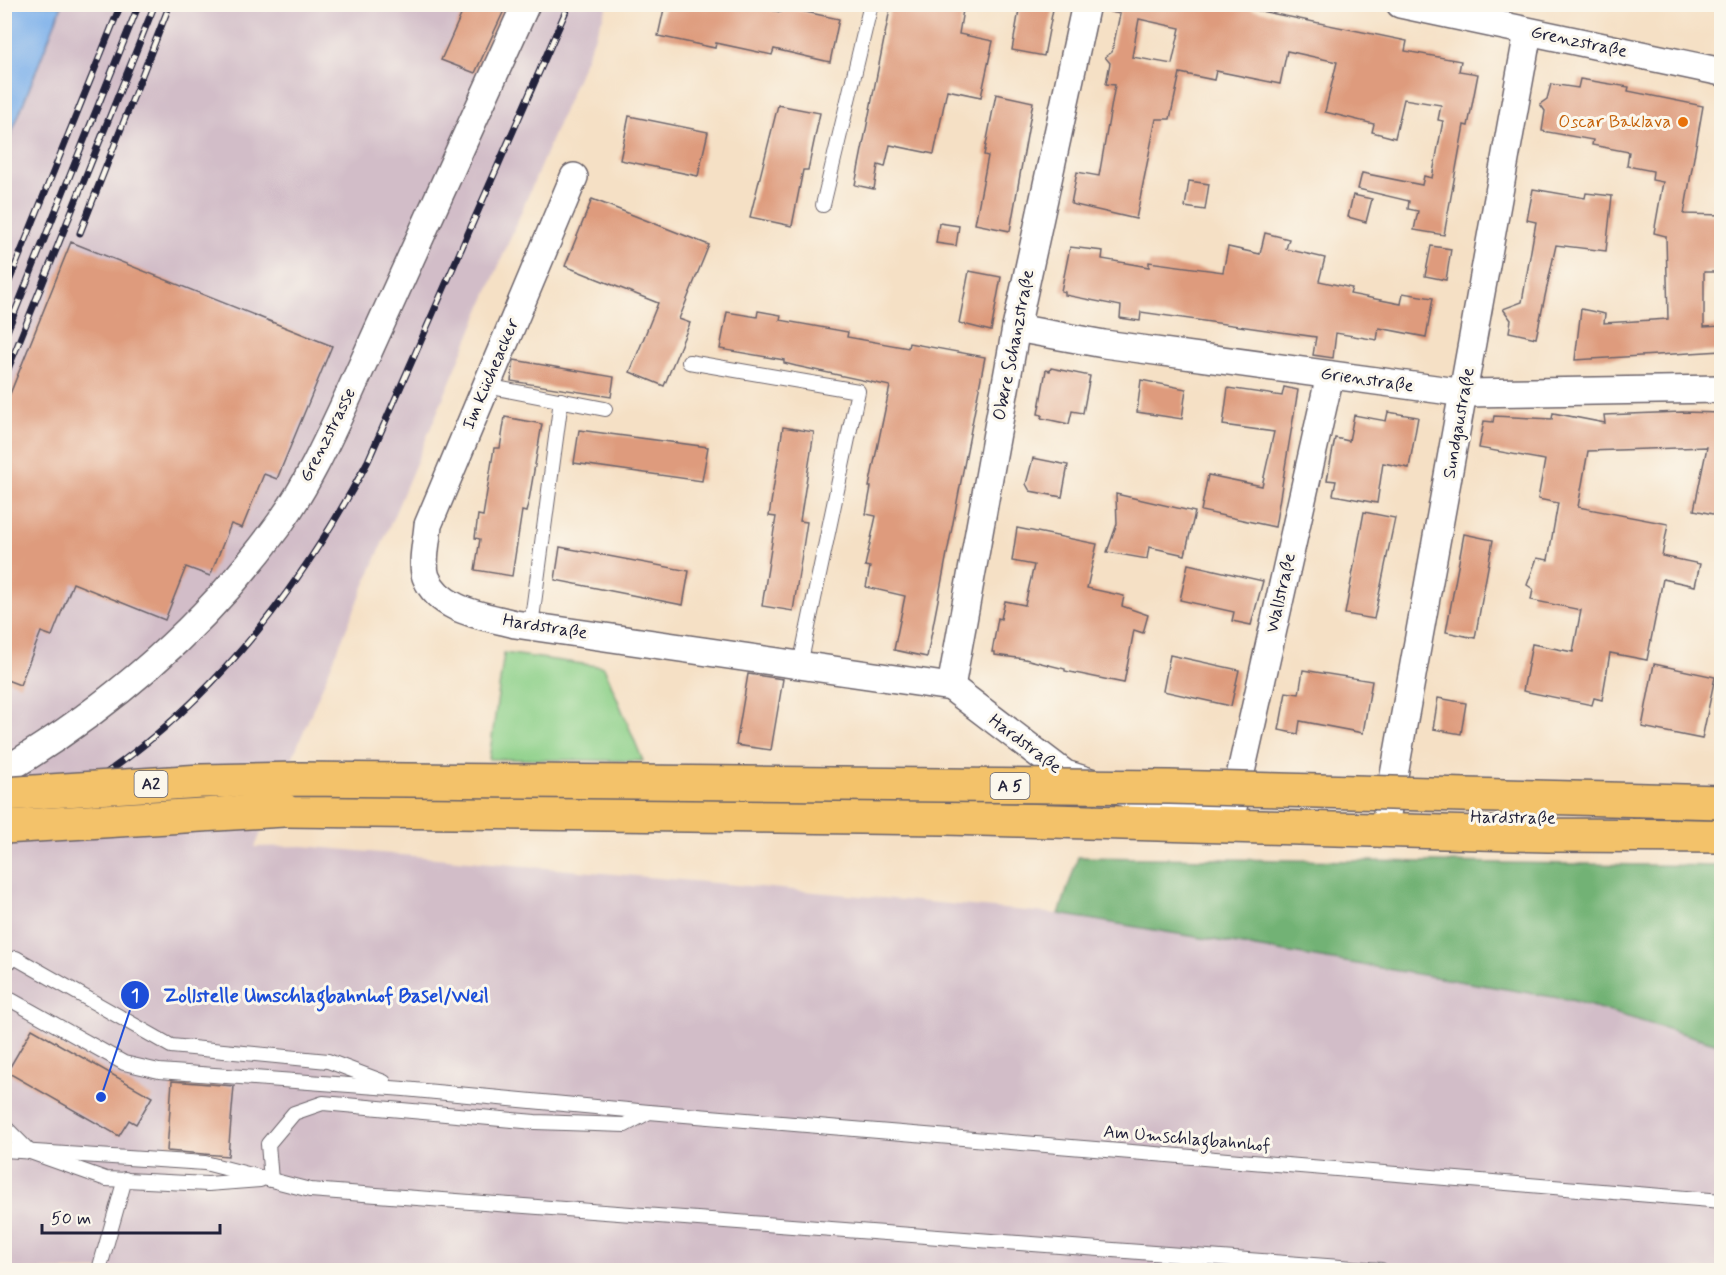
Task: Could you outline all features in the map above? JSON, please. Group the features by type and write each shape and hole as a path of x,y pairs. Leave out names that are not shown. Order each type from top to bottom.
{"highway":[{"name":"A2","path":"4,794 201,780 298,779"},
{"name":"A 5","path":"298,779 1169,787 1722,802"},
{"name":"A2","path":"4,827 284,810"},
{"name":"A 5","path":"284,810 945,818 1548,835 1722,836"}],"street":[{"name":"Grenzstrasse","path":"4,771 102,706 149,669 228,589 281,522 324,447 345,403 526,4"},
{"name":"Obere Schanzstraße","path":"951,687 1016,328 1086,4"},
{"name":"Grenzstraße","path":"1404,5 1722,72"},
{"name":"Sundgaustraße","path":"1387,814 1465,393 1528,32"},
{"name":"Im Kücheacker","path":"425,576 428,525 573,177"},
{"name":"Grienstraße","path":"1016,328 1104,344 1465,393 1722,390"},
{"name":"Wallstraße","path":"1232,812 1330,375"},
{"name":"Hardstraße","path":"425,576 436,593 463,610 531,626 951,687 1065,774 1187,812 1387,814 1722,823"}],"lane":[{"path":"823,205 871,4"},
{"path":"689,362 858,392 800,665"},
{"path":"486,386 606,409"},
{"path":"531,626 561,400"},
{"path":"4,964 16,958 171,1046 328,1061 404,1089"},
{"path":"4,996 124,1063 135,1066 159,1071 404,1089"},
{"name":"Am Umschlagbahnhof","path":"404,1089 649,1112 1722,1201"},
{"path":"271,1180 268,1144 294,1113 323,1103 535,1122 625,1125 649,1112"},
{"path":"4,1126 30,1152 106,1179 208,1184 271,1180"},
{"path":"4,1150 205,1163 309,1190 1380,1270"},
{"path":"99,1270 125,1179"}],"shaded area":[{"path":"5,5 608,5 255,847 303,846 1059,914 1571,1000 1721,1045 1721,1270 5,1270"}],"green space":[{"path":"504,653 604,667 643,761 489,759"},
{"path":"1078,857 1721,866 1721,1045 1571,1000 1059,914"}],"water":[{"path":"4,5 62,5 5,150"}],"building":[{"path":"466,4 507,4 475,73 441,60"},
{"path":"665,4 744,4 781,12 782,7 839,19 830,62 774,49 772,55 716,43 715,48 658,36"},
{"path":"891,4 964,4 959,34 993,41 981,97 947,90 934,154 890,145 885,167 878,165 874,189 855,185"},
{"path":"1020,4 1054,4 1044,56 1012,50"},
{"path":"1111,4 1226,4 1407,41 1405,51 1461,61 1459,71 1478,74 1468,126 1464,125 1444,235 1414,230 1418,211 1408,209 1409,201 1358,189 1362,173 1422,185 1424,176 1432,178 1443,121 1438,120 1441,105 1404,99 1395,138 1372,132 1374,124 1325,112 1337,62 1287,51 1280,84 1216,71 1214,80 1180,73 1170,119 1156,119 1136,219 1071,204 1077,172 1099,176 1115,85 1106,84 1110,63 1105,57 1112,52 1120,14 1110,12","holes":["1139,19 1180,28 1172,64 1132,57"]},
{"path":"1580,79 1629,87 1628,91 1703,106 1684,214 1722,215 1722,272 1704,272 1704,327 1722,326 1722,351 1575,360 1581,309 1605,314 1604,323 1668,319 1666,236 1654,233 1663,182 1652,180 1653,171 1627,166 1629,152 1592,145 1593,140 1542,131 1545,111 1540,104 1547,99 1551,84 1578,88"},
{"path":"996,94 1033,102 1010,231 975,224 988,156 984,155"},
{"path":"778,105 820,113 808,170 803,170 792,226 750,217"},
{"path":"629,116 708,132 698,176 620,160"},
{"path":"1189,181 1209,184 1205,210 1185,207"},
{"path":"1533,189 1585,198 1586,193 1612,196 1606,251 1556,245 1536,338 1509,332 1511,320 1503,309 1522,302 1536,222 1527,220"},
{"path":"1353,195 1372,199 1366,222 1348,217"},
{"path":"592,199 709,245 679,319 690,323 664,386 630,372 658,303 565,266"},
{"path":"939,223 959,226 956,246 936,243"},
{"path":"1265,233 1289,239 1286,249 1325,258 1319,281 1352,288 1350,294 1401,304 1403,293 1433,298 1426,337 1379,328 1377,340 1336,333 1333,358 1313,355 1316,337 1141,312 1140,321 1120,318 1121,306 1065,295 1065,292 1061,291 1070,247 1103,251 1102,259 1149,267 1149,262 1223,272 1228,247 1260,254"},
{"path":"71,242 332,346 277,479 264,474 242,528 231,524 210,576 186,567 165,620 73,583 52,636 41,632 20,685 4,679 4,409"},
{"path":"1431,246 1451,249 1446,280 1425,276"},
{"path":"969,271 1001,277 991,331 959,323"},
{"path":"758,311 781,315 780,320 848,332 847,337 908,348 909,343 985,357 927,657 894,650 905,596 866,587 870,567 865,566 876,516 866,514 871,487 869,487 890,386 796,366 784,363 784,360 720,349 727,312 757,317"},
{"path":"514,360 614,377 611,397 511,381"},
{"path":"1051,368 1090,376 1083,413 1072,411 1069,424 1041,418 1042,415 1038,414 1046,370 1050,371"},
{"path":"1141,380 1186,389 1182,419 1137,412"},
{"path":"1284,387 1298,390 1275,527 1201,511 1208,475 1262,486 1274,432 1223,425 1228,388 1282,396"},
{"path":"1388,412 1418,417 1409,468 1383,463 1377,503 1333,495 1336,481 1327,480 1335,438 1349,441 1354,415 1386,421"},
{"path":"1553,413 1605,423 1604,415 1722,413 1722,516 1694,510 1707,447 1588,451 1578,507 1668,524 1662,556 1700,564 1695,586 1663,579 1647,660 1610,653 1602,700 1594,698 1592,705 1523,691 1532,644 1573,652 1581,610 1531,600 1533,589 1527,585 1537,558 1548,560 1558,503 1538,499 1545,460 1479,448 1484,421 1493,422 1494,416 1552,419"},
{"path":"505,417 542,424 529,500 526,512 522,511 512,576 475,570 480,539 475,538 478,515 483,516 494,448 500,448"},
{"path":"783,427 814,432 800,521 807,522 793,611 762,606 776,517 769,516"},
{"path":"579,430 708,447 702,481 574,463"},
{"path":"1033,458 1068,465 1062,497 1030,491 1026,484"},
{"path":"1116,494 1195,512 1185,555 1149,547 1147,559 1107,552 1117,524"},
{"path":"1364,512 1395,518 1374,619 1345,614"},
{"path":"1017,528 1097,544 1087,588 1124,596 1122,606 1148,615 1143,633 1134,630 1124,683 1065,671 1065,669 1025,659 995,655 995,652 992,652 998,618 1001,619 1005,601 1025,605 1034,565 1012,561"},
{"path":"1464,534 1493,540 1475,638 1446,632"},
{"path":"560,547 689,571 683,605 555,580"},
{"path":"1188,564 1263,581 1251,625 1232,621 1234,612 1180,600"},
{"path":"1170,655 1239,670 1231,706 1163,691"},
{"path":"1654,664 1715,677 1702,739 1642,727"},
{"path":"1303,670 1372,681 1363,733 1300,721 1298,734 1279,730 1286,692 1299,694"},
{"path":"748,674 783,679 771,750 736,745"},
{"path":"1438,698 1466,703 1461,734 1433,729"},
{"path":"32,1029 152,1097 136,1124 129,1120 119,1136 7,1072"},
{"path":"172,1081 234,1086 228,1156 167,1151"}],"railway":[{"path":"4,294 121,4"},
{"path":"4,339 139,4"},
{"path":"4,379 155,4"},
{"path":"80,233 170,4"},
{"path":"4,834 68,798 116,766 161,730 203,692 241,650 310,560 368,461 569,4"}],"place":[{"name":"Oscar Baklava","path":"1683,122"},
{"name":"Zollstelle Umschlagbahnhof Basel/Weil","path":"101,1097"}]}
